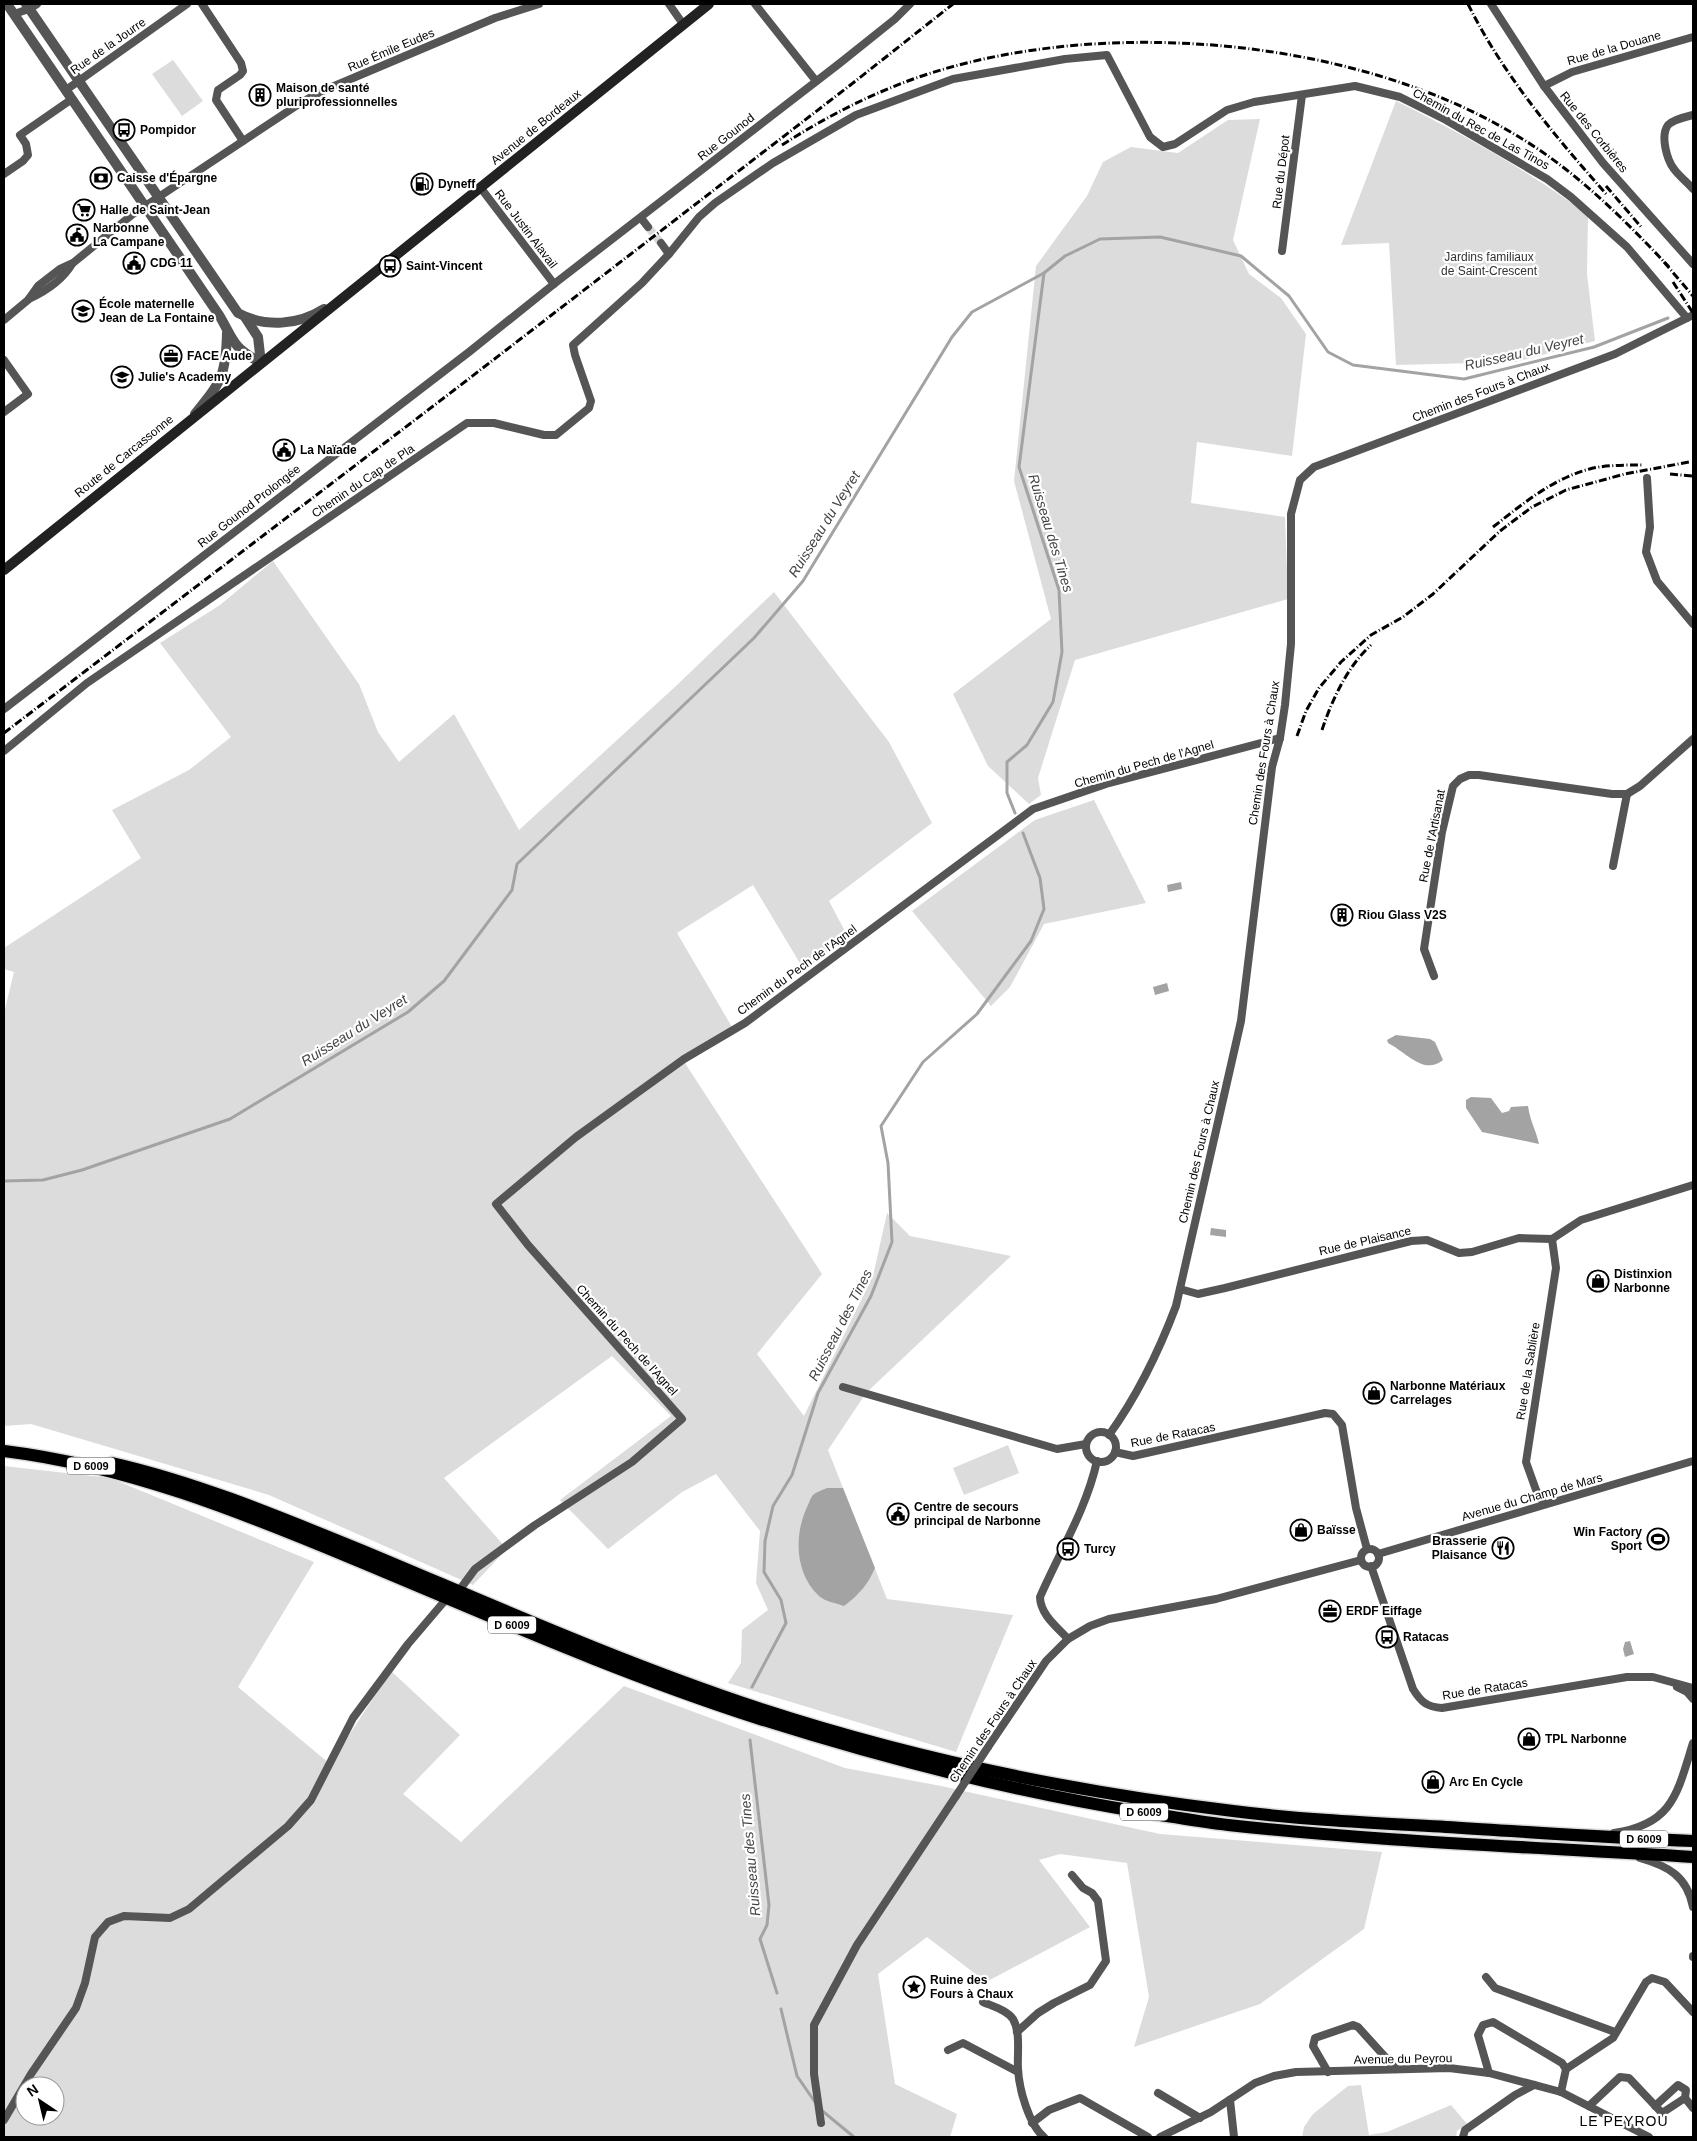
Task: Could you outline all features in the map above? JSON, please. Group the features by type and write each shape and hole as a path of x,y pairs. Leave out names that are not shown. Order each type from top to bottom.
{"main road":[{"name":"Avenue de Bordeaux","path":"261,363 709,4"},
{"name":"Route de Carcassonne","path":"4,570 261,363"},
{"name":"D 6009","path":"4,1444 42,1448 92,1458 193,1485 279,1517 557,1633 683,1683 774,1713 871,1741 1051,1783 1187,1805 1277,1816 1693,1842"},
{"name":"D 6009","path":"4,1451 95,1466 176,1490 274,1526 607,1665 753,1717 875,1754 999,1786 1072,1801 1224,1825 1351,1836 1693,1856"}],"street":[{"path":"7,4 224,323 227,332 240,350 261,363"},
{"name":"Rue de la Jourre","path":"66,90 187,4"},
{"path":"202,4 241,63 243,71 218,90 216,100 243,141"},
{"name":"Rue Émile Eudes","path":"4,320 28,300 38,286 60,269 73,263 145,206 320,92 495,18 540,4"},
{"path":"669,4 683,24"},
{"path":"755,4 816,81"},
{"name":"Rue des Corbières","path":"1491,4 1544,86 1603,163 1693,264"},
{"path":"14,14 31,5 78,81 232,306 251,323 258,337 261,363"},
{"name":"Rue Gounod","path":"554,284 816,81 906,5"},
{"name":"Rue de la Douane","path":"1544,86 1567,74 1693,37"},
{"name":"Chemin du Rec de Las Tinos","path":"670,254 699,217 715,203 773,163 856,115 953,79 1066,59 1107,56 1150,137 1163,148 1175,144 1227,110 1254,102 1355,86 1400,97 1446,120 1547,179 1571,197 1628,247 1690,316"},
{"name":"Rue du Dépot","path":"1282,251 1302,95"},
{"path":"4,174 28,155 26,144 20,135 72,99"},
{"path":"1693,115 1668,126 1664,135 1669,161 1674,170 1693,189"},
{"name":"Rue Justin Alavail","path":"480,187 554,284"},
{"path":"641,218 648,227"},
{"path":"661,243 670,254"},
{"path":"181,259 194,250"},
{"name":"Chemin du Cap de Pla","path":"4,752 87,683 467,423 494,423 544,435 556,435 589,408 591,401 575,355 574,345 642,283 670,254"},
{"name":"Rue Gounod Prolongée","path":"4,709 469,352 554,284"},
{"path":"245,317 272,322 301,320 314,315 352,290"},
{"name":"Chemin des Fours à Chaux","path":"1109,1434 1142,1382 1176,1306 1241,1020 1272,767 1280,738 1291,644 1291,514 1300,480 1314,466 1615,354 1690,316"},
{"path":"190,420 224,372 227,332"},
{"path":"4,360 28,394 4,412"},
{"path":"1647,478 1650,527 1646,552 1657,581 1693,624"},
{"name":"Chemin du Pech de l'Agnel","path":"460,1592 475,1569 536,1525 632,1462 682,1419 528,1245 496,1204 576,1138 684,1059 745,1023 1033,809 1106,784 1280,738"},
{"path":"1613,866 1627,794 1640,786 1693,739"},
{"name":"Rue de l'Artisanat","path":"1434,976 1424,949 1442,832 1453,786 1460,779 1469,775 1479,775 1612,794 1627,794"},
{"path":"1552,1239 1581,1220 1693,1185"},
{"name":"Rue de Plaisance","path":"1180,1289 1198,1294 1411,1241 1427,1240 1459,1253 1472,1252 1519,1238 1552,1239"},
{"name":"Rue de la Sablière","path":"1544,1504 1532,1482 1526,1462 1556,1268 1552,1239"},
{"path":"843,1386 1057,1449 1086,1444 1092,1435 1104,1432 1114,1439 1115,1452 1111,1458 1105,1461 1097,1461 1089,1455 1086,1444"},
{"name":"Rue de Ratacas","path":"1115,1452 1133,1456 1325,1413 1333,1414 1342,1425 1356,1508 1367,1549"},
{"path":"1097,1461 1094,1477 1076,1525 1040,1597 1040,1604 1044,1612 1068,1639 1090,1626 1109,1619 1216,1599 1362,1560"},
{"name":"Avenue du Champ de Mars","path":"1378,1554 1693,1461"},
{"path":"1367,1549 1372,1549 1378,1554 1376,1563 1371,1566 1365,1565 1362,1560 1362,1554 1367,1549"},
{"name":"Rue de Ratacas","path":"1371,1566 1414,1689 1420,1700 1431,1707 1442,1708 1627,1677 1642,1676 1693,1688"},
{"path":"4,2120 31,2074 76,2008 85,1983 95,1937 108,1922 124,1916 170,1918 189,1909 288,1826 311,1800 353,1718 408,1644 446,1598 460,1592"},
{"name":"Chemin des Fours à Chaux","path":"821,2123 814,2074 814,2025 864,1936 988,1747 1046,1661 1068,1639"},
{"name":"Rue de Ratacas","path":"1666,1681 1688,1692 1693,1699"},
{"path":"1594,1836 1634,1830 1650,1823 1666,1811 1674,1797 1693,1743"},
{"path":"1614,1852 1654,1862 1670,1869 1683,1881 1691,1896 1693,1907"},
{"path":"1017,2032 1046,2008 1090,1985 1106,1962 1098,1901 1072,1875"},
{"path":"1486,1977 1495,1988 1615,2032"},
{"path":"1561,2092 1566,2069 1613,2038 1646,1982 1652,1978 1665,1982 1693,2012"},
{"path":"983,2002 1007,2014 1013,2020 1017,2032 1018,2072 1032,2123 1038,2136"},
{"path":"1489,2073 1478,2035 1483,2025 1494,2022 1562,2063 1566,2069"},
{"path":"1328,2072 1313,2046 1315,2038 1352,2025 1358,2027 1396,2070"},
{"path":"948,2050 963,2042 1018,2072"},
{"name":"Avenue du Peyrou","path":"1160,2137 1200,2118 1255,2083 1274,2076 1296,2072 1449,2068 1489,2073 1561,2092 1649,2137"},
{"path":"1589,2106 1620,2078 1629,2078 1662,2113 1686,2098"},
{"path":"1463,2137 1465,2130 1515,2095 1534,2085"},
{"path":"1655,2106 1678,2085 1686,2090 1686,2098 1693,2108"},
{"path":"1158,2093 1200,2118"},
{"path":"1032,2123 1049,2110 1080,2098 1148,2137"},
{"path":"1230,2100 1234,2137"}],"green space":[{"path":"173,60 203,101 182,116 152,74"},
{"name":"Jardins familiaux de Saint-Crescent","path":"1396,101 1446,126 1494,154 1542,183 1588,215 1587,274 1595,341 1515,362 1396,365 1389,243 1341,245"},
{"path":"1260,119 1233,240 1249,274 1281,298 1306,334 1292,456 1197,442 1191,503 1285,517 1288,599 1075,660 1038,778 1041,795 1029,804 988,766 953,694 1051,619 1014,481 1036,266 1087,196 1103,162 1131,147 1178,153 1228,120"},
{"path":"273,561 359,684 378,732 399,762 454,714 519,830 677,685 774,592 889,742 932,823 829,901 848,937 804,970 753,885 677,933 732,1027 685,1063 822,1274 757,1354 804,1416 873,1276 887,1213 910,1236 1011,1256 866,1393 828,1450 887,1599 1013,1615 956,1752 728,1683 741,1663 742,1630 768,1610 756,1583 760,1531 716,1474 682,1492 608,1549 560,1500 671,1416 612,1356 444,1478 507,1549 473,1585 269,1495 31,1424 4,1426 4,1013 14,972 4,969 4,948 141,858 112,810 189,770 231,737 160,643 220,605"},
{"path":"1094,800 1146,903 1044,924 1010,987 991,1006 912,911 1035,820"},
{"path":"1008,1445 1019,1473 964,1495 953,1468"},
{"path":"4,1466 110,1478 314,1562 238,1687 330,1764 391,1671 460,1735 403,1794 461,1842 624,1686 845,1768 941,1786 1160,1834 1382,1852 1364,1929 1260,2004 1134,2047 1149,1997 1127,1863 1060,1854 1039,1860 1090,1927 986,1982 927,1937 878,1974 895,2084 957,2114 950,2137 4,2137"},
{"path":"1361,2085 1369,2135 1387,2132 1451,2105 1467,2124 1457,2131 1456,2137 1302,2137 1304,2127 1313,2114 1348,2086"}],"shaded area":[{"path":"1181,882 1182,889 1168,892 1167,885"},
{"path":"1167,983 1169,991 1155,995 1153,987"},
{"path":"1396,1035 1430,1039 1435,1042 1443,1060 1429,1065 1415,1061 1388,1043 1387,1040"},
{"path":"1471,1097 1491,1098 1502,1113 1509,1111 1511,1107 1528,1106 1539,1144 1482,1132 1466,1108 1466,1100"},
{"path":"1211,1228 1226,1230 1226,1237 1210,1235"},
{"path":"827,1488 843,1488 875,1568 862,1589 844,1606 822,1598 811,1587 805,1576 799,1552 800,1528 810,1500 814,1494"},
{"path":"1630,1641 1634,1654 1625,1657 1623,1649 1625,1642"}],"waterway":[{"name":"Ruisseau du Veyret","path":"4,1181 43,1180 82,1170 230,1119 408,1012 444,981 512,890 517,864 754,638 803,581 952,337 972,312 1044,273 1065,256 1100,239 1160,237 1241,256 1289,296 1328,352 1353,365 1464,379 1594,347 1668,318"},
{"name":"Ruisseau des Tines","path":"1015,813 1007,793 1007,762 1027,745 1053,702 1062,652 1059,590 1019,467 1044,273"},
{"name":"Ruisseau des Tines","path":"752,1687 786,1623 781,1600 764,1572 765,1541 773,1506 792,1475 818,1393 871,1296 892,1242 888,1163 881,1126 923,1062 977,1014 1031,941 1044,909 1040,878 1023,833"},
{"name":"Ruisseau des Tines","path":"750,1740 769,1905 767,1925 760,1939 777,1993"},
{"name":"Ruisseau des Tines","path":"781,2009 797,2076 815,2102"},
{"name":"Ruisseau des Tines","path":"820,2109 854,2137"}],"tunnel":[{"path":"648,227 661,243"}],"railway":[{"path":"4,733 449,394 953,4"},
{"path":"1468,4 1497,56 1531,104 1607,195"},
{"path":"782,145 818,123 892,87 931,73 1000,56 1074,45 1151,42 1229,46 1306,58 1380,76 1450,102 1514,134 1577,178 1615,212 1669,267"},
{"path":"1606,186 1642,228"},
{"path":"1664,262 1693,296"},
{"path":"1673,282 1693,313"},
{"path":"1297,736 1306,711 1319,688 1341,662 1371,635 1403,617 1433,594 1500,531 1532,507 1566,490 1625,474 1689,462"},
{"path":"1493,527 1540,492 1578,472 1605,466 1643,465"},
{"path":"1670,474 1693,476"},
{"path":"1322,730 1341,684 1355,663 1371,645"}],"place":[{"name":"Maison de santé pluriprofessionnelles","path":"260,95"},
{"name":"Pompidor","path":"124,130"},
{"name":"Caisse d'Épargne","path":"101,178"},
{"name":"Dyneff","path":"422,184"},
{"name":"Halle de Saint-Jean","path":"84,210"},
{"name":"Narbonne La Campane","path":"77,235"},
{"name":"CDG 11","path":"134,263"},
{"name":"Saint-Vincent","path":"390,266"},
{"name":"École maternelle Jean de La Fontaine","path":"83,311"},
{"name":"FACE Aude","path":"171,356"},
{"name":"Julie's Academy","path":"122,377"},
{"name":"La Naïade","path":"284,450"},
{"name":"Riou Glass V2S","path":"1342,915"},
{"name":"Distinxion Narbonne","path":"1598,1281"},
{"name":"Narbonne Matériaux Carrelages","path":"1374,1393"},
{"name":"Centre de secours principal de Narbonne","path":"898,1514"},
{"name":"Baïsse","path":"1301,1530"},
{"name":"Win Factory Sport","path":"1658,1539"},
{"name":"Brasserie Plaisance","path":"1503,1548"},
{"name":"Turcy","path":"1068,1549"},
{"name":"ERDF Eiffage","path":"1330,1611"},
{"name":"Ratacas","path":"1387,1637"},
{"name":"TPL Narbonne","path":"1529,1739"},
{"name":"Arc En Cycle","path":"1433,1782"},
{"name":"Ruine des Fours à Chaux","path":"914,1987"}],"district":[{"name":"LE PEYROU","path":"1624,2121"}]}
